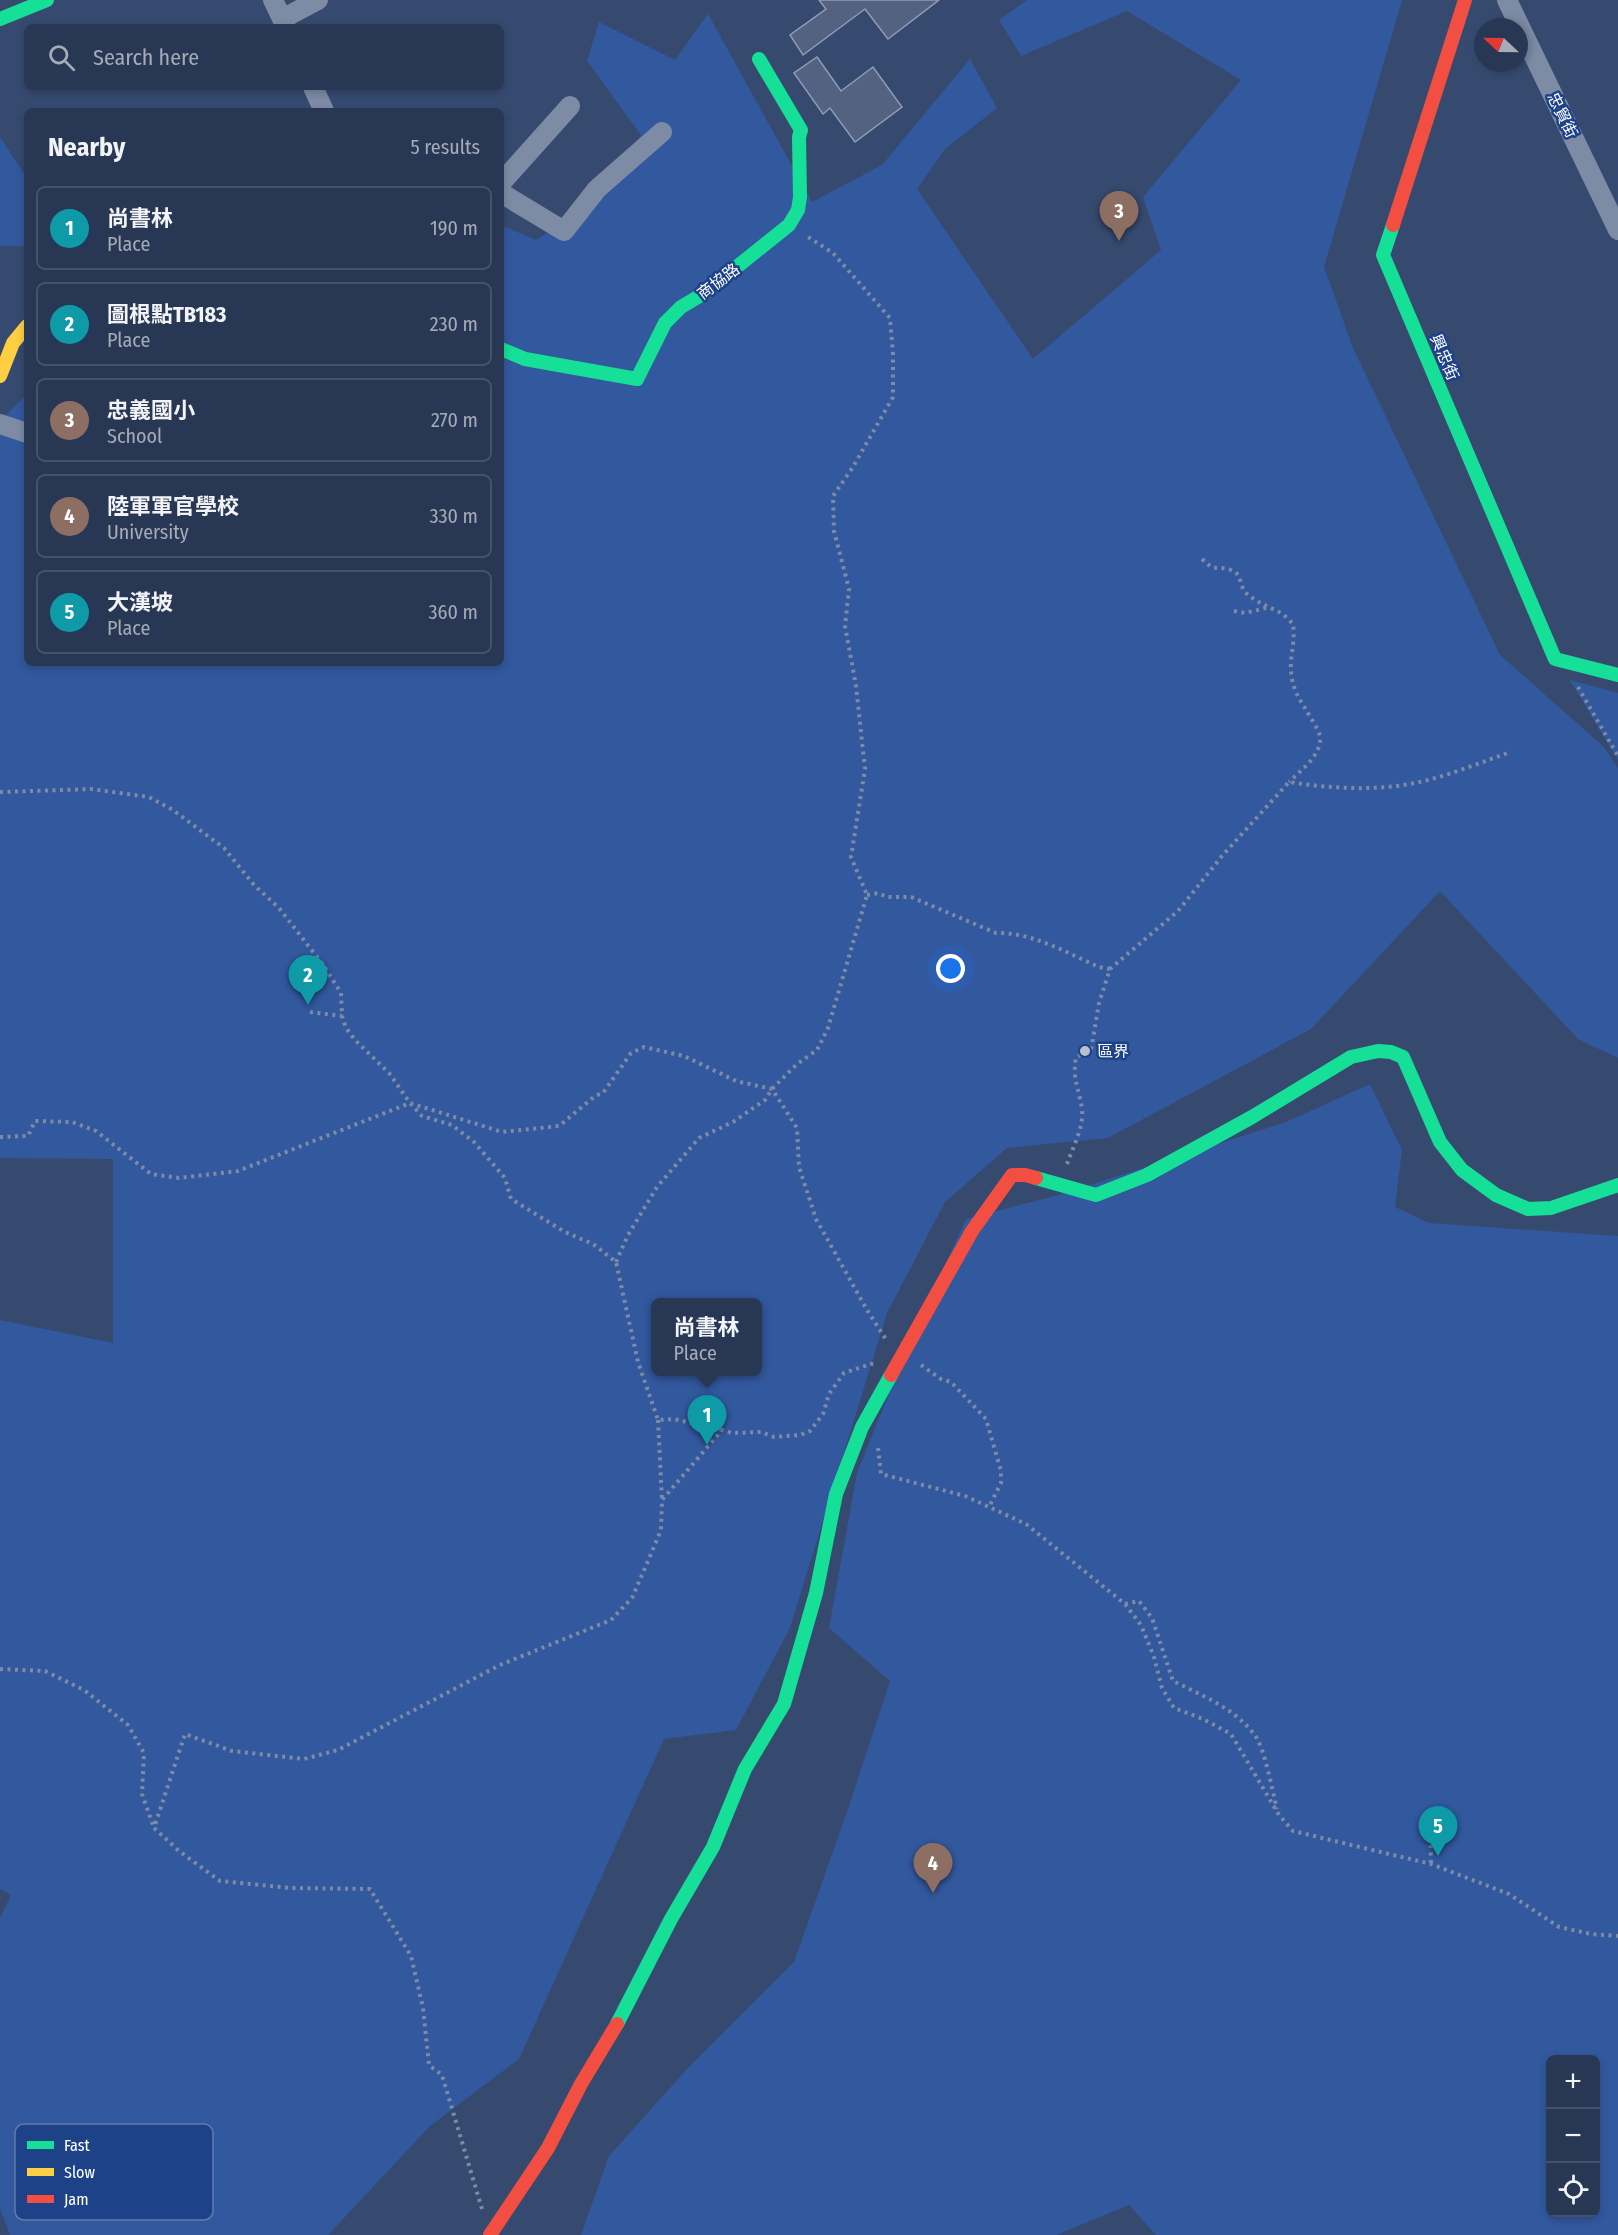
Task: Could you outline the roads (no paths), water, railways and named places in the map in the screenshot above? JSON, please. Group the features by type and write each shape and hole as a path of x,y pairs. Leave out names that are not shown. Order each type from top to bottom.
{"street":[{"path":"0,20 47,0"},
{"path":"273,0 284,23 318,0"},
{"name":"興忠街","path":"1465,0 1383,255 1555,659 1618,675"},
{"name":"忠貿街","path":"1508,0 1618,230"},
{"name":"商協路","path":"504,351 525,359 637,379 665,322 681,307 703,294 789,225 798,210 800,197 799,137 801,130 759,59"},
{"path":"314,90 323,108"},
{"path":"504,180 570,106"},
{"path":"504,195 564,231 597,189 662,132"},
{"path":"0,376 6,357 18,333 24,328"},
{"path":"0,424 24,432"},
{"path":"490,2235 548,2148 581,2084 624,2011 670,1919 713,1847 745,1769 784,1704 816,1593 836,1494 862,1427 972,1231 1012,1175 1024,1175 1096,1195 1147,1175 1252,1117 1351,1057 1378,1051 1391,1052 1403,1057 1440,1142 1462,1170 1496,1195 1528,1209 1551,1208 1618,1185"}],"place":[{"name":"忠義國小","path":"1119,241"},
{"name":"圖根點TB183","path":"308,1005"},
{"name":"區界","path":"1085,1051"},
{"name":"尚書林","path":"707,1445"},
{"name":"大漢坡","path":"1438,1856"},
{"name":"陸軍軍官學校","path":"933,1893"}]}
